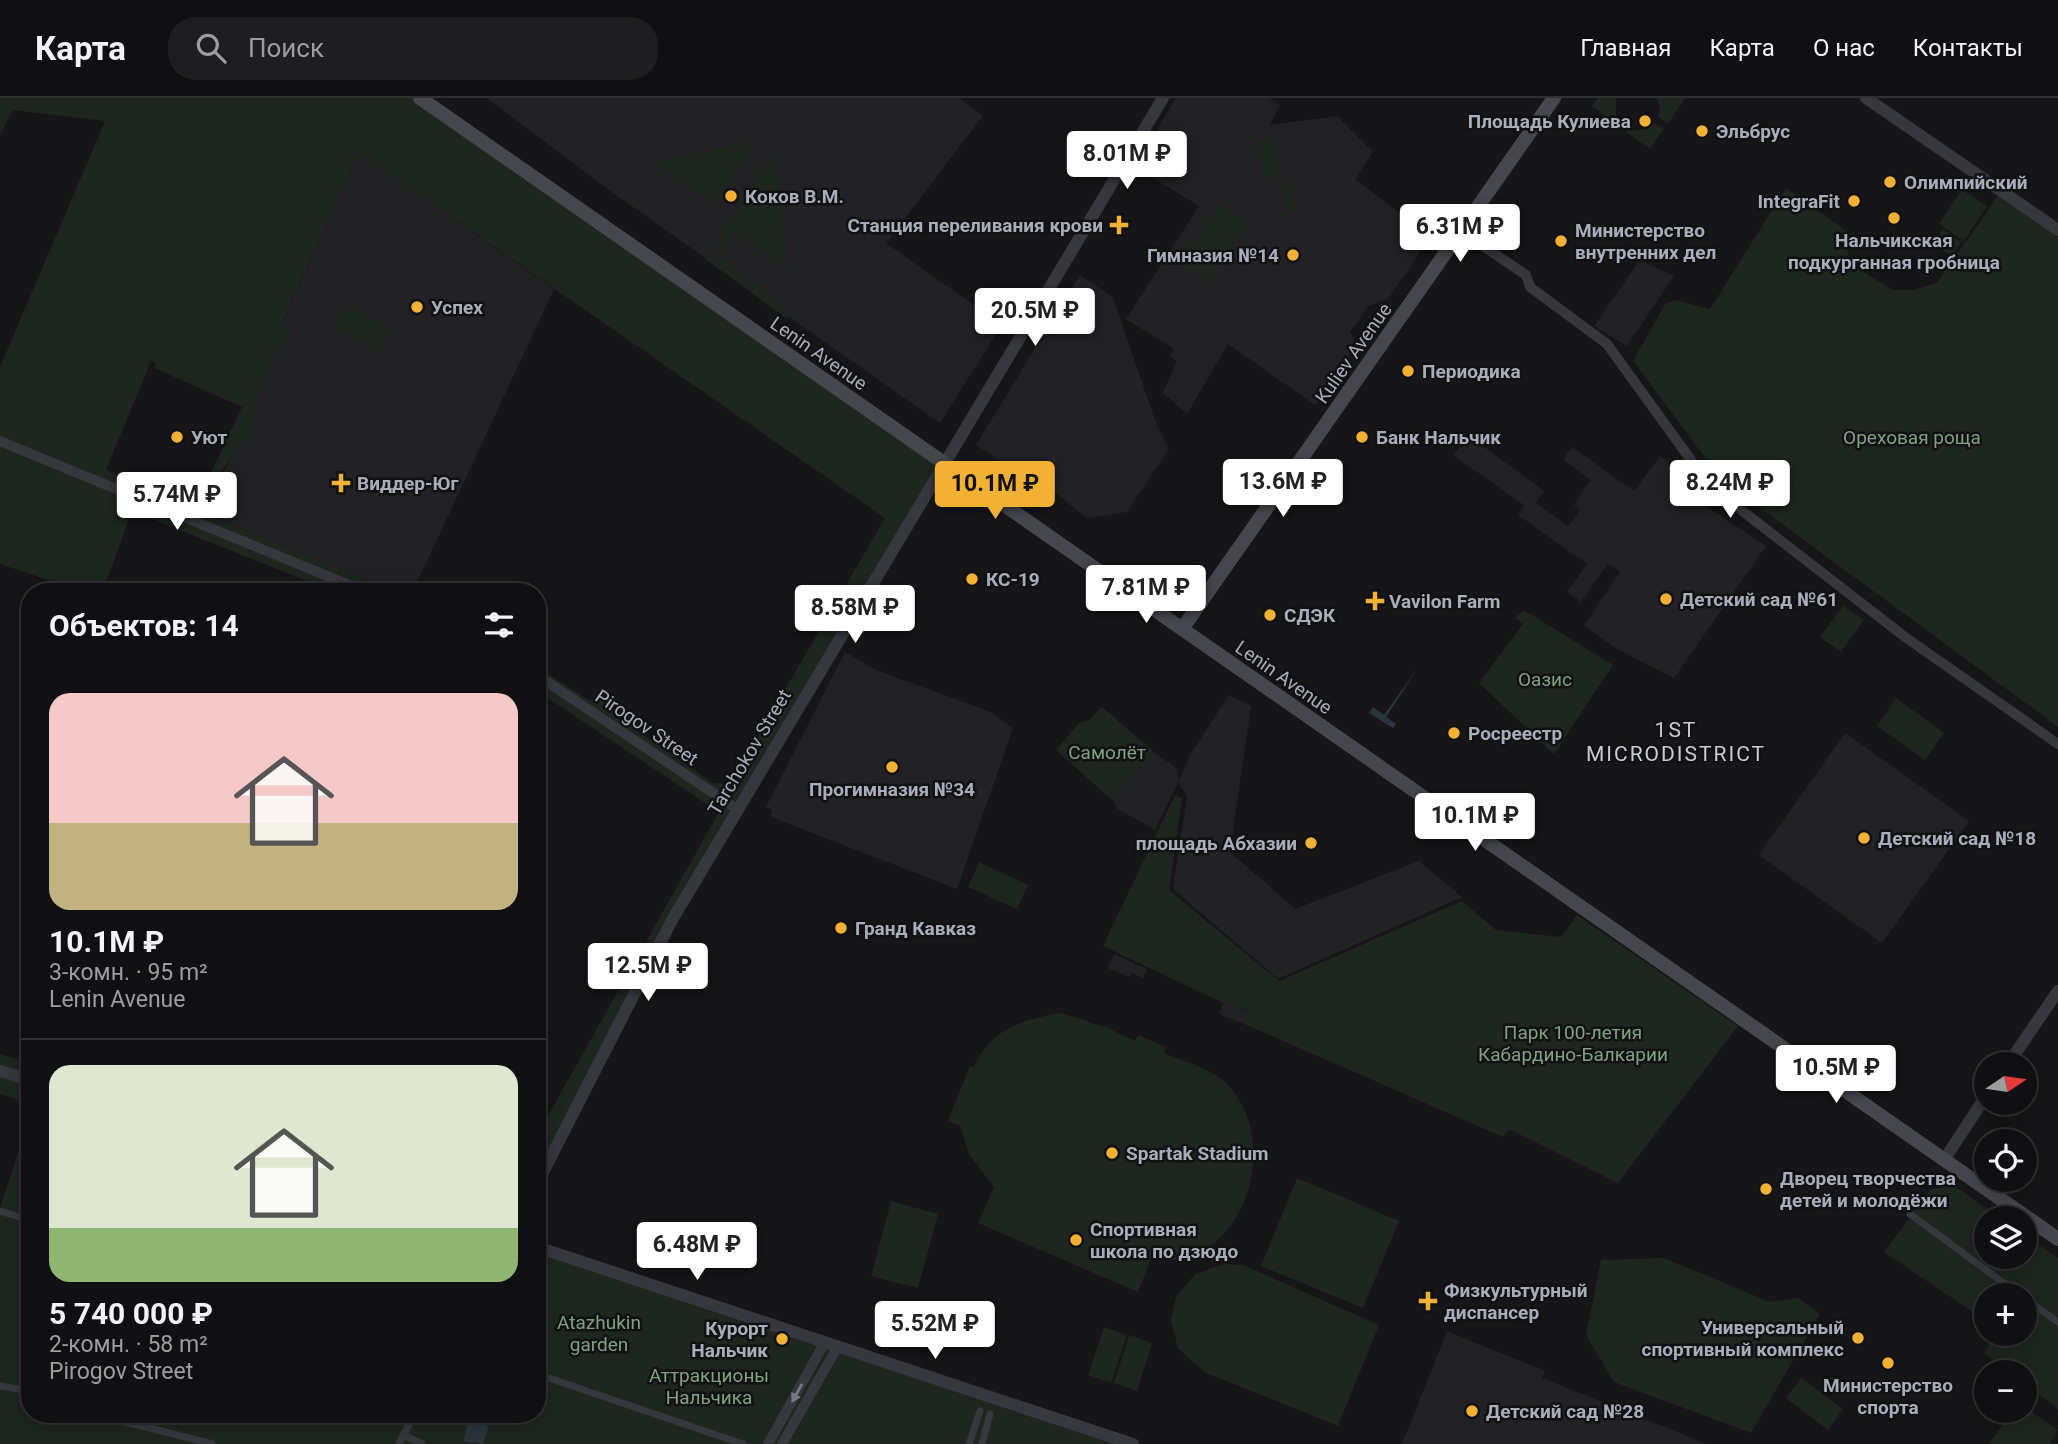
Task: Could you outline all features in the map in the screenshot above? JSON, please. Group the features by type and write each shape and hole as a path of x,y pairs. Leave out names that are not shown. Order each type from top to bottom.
{"main road":[{"name":"Lenin Avenue","path":"420,98 2058,1239"},
{"name":"Kuliev Avenue","path":"1182,629 1553,98"}],"street":[{"name":"Tarchokov Street","path":"546,1166 661,941 737,809 1163,98"},
{"path":"1866,98 2058,230"},
{"path":"1461,231 1526,275 1530,288 1607,344 1709,485 1905,637 2058,744"},
{"path":"0,441 344,583"},
{"name":"Pirogov Street","path":"546,681 737,809"},
{"path":"2016,1052 2058,991"},
{"path":"0,1071 21,1077"},
{"path":"1944,1160 1974,1114"},
{"path":"0,1211 21,1217"},
{"path":"1910,1214 2004,1283"},
{"path":"546,1250 1133,1444"},
{"path":"2037,1307 2058,1322"},
{"path":"768,1444 832,1344"},
{"path":"782,1444 832,1344"},
{"path":"546,1377 743,1444"},
{"path":"0,1386 21,1390"},
{"path":"969,1444 980,1412"},
{"path":"982,1444 990,1414"},
{"path":"129,1423 212,1444"},
{"path":"399,1444 410,1423"},
{"path":"403,1435 422,1444"}],"shaded area":[{"path":"487,98 959,98 983,116 886,243 1002,325 940,423 599,183"},
{"name":"Гимназия №14","path":"1176,98 1269,98 1280,105 1270,125 1337,116 1373,152 1355,179 1431,237 1388,299 1368,306 1350,332 1357,344 1315,405 1228,344 1187,414 1163,393 1177,361 1170,356 1174,349 1126,319 1199,206 1135,167"},
{"path":"359,153 554,289 417,583 374,583 203,513 233,453 243,442 252,438 252,411 272,362 292,332 281,326"},
{"path":"1640,260 1674,276 1627,346 1594,326"},
{"path":"1080,275 1113,297 1157,426 1169,449 1127,512 1087,518 1035,477 1027,478 976,445"},
{"path":"1468,435 1544,491 1536,503 1568,526 1580,510 1574,505 1591,480 1563,460 1572,447 1634,491 1660,456 1689,476 1680,489 1766,546 1674,678 1617,649 1584,626 1620,572 1608,564 1581,602 1567,592 1587,564 1518,515 1524,505 1453,455"},
{"name":"Прогимназия №34","path":"845,652 876,670 991,712 1013,728 957,889 771,817 772,810 766,807"},
{"path":"1417,669 1386,717 1396,724 1393,728 1369,713 1373,707 1384,715"},
{"path":"1229,695 1251,706 1230,852 1295,909 1419,861 1462,897 1278,979 1173,889 1187,796 1178,782 1155,830 1118,809 1113,801 1153,751 1177,769 1179,780 1190,755"},
{"name":"Детский сад №18","path":"1845,733 1969,821 1882,943 1759,855"},
{"path":"1114,954 1147,969 1143,978 1132,973 1129,977 1108,968"},
{"path":"1224,1001 1247,1011 1242,1023 1219,1014"},
{"name":"Детский сад №28","path":"1447,1331 1545,1371 1542,1378 1707,1444 1402,1444"},
{"path":"468,1423 489,1426 483,1444 463,1441"}],"green space":[{"path":"0,98 420,98 945,464 737,809 546,1167 546,1119 719,812 546,697 546,673 589,700 600,699 610,705 616,716 713,783 730,784 885,518 359,153 281,325 293,331 259,395 252,438 235,451 203,513 374,583 312,583 132,511 106,583 57,583 0,564 0,367 105,121 13,110 0,135","holes":["151,361 156,363 154,368 242,407 196,505 106,470"]},
{"path":"1598,98 1616,98 1616,116 1621,128 1592,106"},
{"path":"1657,98 1685,98 1668,124 1658,117 1660,108"},
{"path":"1654,123 1664,128 1650,149 1625,131 1628,128 1638,131"},
{"path":"1273,137 1280,176 1262,179 1255,140"},
{"path":"758,140 715,206 653,162"},
{"path":"775,151 790,271 735,232 718,256 787,306 789,320 705,259"},
{"path":"1293,181 1298,212 1286,214 1281,183"},
{"name":"Ореховая роща","path":"1786,188 1855,237 1847,243 1850,264 1893,290 1913,290 1937,283 1998,196 2058,237 2058,727 1721,479 1633,361 1665,304 1675,300 1710,309"},
{"path":"1962,190 1987,206 1964,241 1939,224"},
{"path":"1220,203 1250,223 1211,283 1180,263"},
{"path":"1942,229 1961,242 1951,256 1933,244"},
{"path":"344,304 392,328 380,352 332,328"},
{"path":"1843,606 1864,620 1841,652 1820,637"},
{"name":"Оазис","path":"1524,610 1613,665 1554,754 1479,683 1523,624 1515,618"},
{"path":"1896,698 1944,733 1925,760 1877,726"},
{"name":"Самолёт","path":"1102,707 1153,751 1113,801 1056,750 1079,723 1089,720"},
{"name":"Парк 100-летия Кабардино-Балкарии","path":"1175,795 1182,798 1169,890 1279,981 1462,901 1496,930 1561,937 1577,915 1738,1026 1618,1183 1509,1129 1503,1137 1242,1023 1247,1010 1223,1003 1103,946"},
{"path":"979,862 1028,885 1017,909 968,887"},
{"name":"Spartak Stadium","path":"1061,1013 1105,1027 1135,1041 1138,1035 1166,1047 1164,1053 1208,1071 1224,1081 1246,1112 1253,1141 1252,1172 1244,1202 1230,1227 1209,1247 1182,1259 1151,1259 1138,1292 978,1223 994,1187 969,1154 960,1126 948,1121 970,1066 974,1067 989,1043 1009,1028 1021,1023"},
{"path":"0,1054 21,1060 21,1101 0,1094"},
{"path":"21,1144 21,1423 546,1423 546,1250 1133,1444 0,1444 0,1208"},
{"path":"1297,1178 1399,1221 1363,1308 1261,1266"},
{"path":"1953,1185 1984,1206 1974,1206 1974,1269 2037,1269 2037,1243 2058,1258 2058,1409 2037,1393 2037,1360 1993,1360 1984,1353 1988,1346 2037,1346 2037,1283 1974,1283 1974,1313 1884,1252 1931,1189"},
{"path":"891,1201 938,1214 918,1288 871,1276"},
{"path":"1664,1258 1770,1302 1798,1298 1820,1314 1751,1433 1614,1382 1586,1335 1601,1260"},
{"path":"1224,1264 1243,1265 1379,1325 1338,1426 1204,1372 1178,1348 1171,1321 1176,1297 1195,1274"},
{"path":"1104,1327 1127,1335 1111,1383 1088,1375"},
{"path":"1129,1335 1152,1343 1137,1391 1114,1383"},
{"path":"1801,1378 1843,1409 1828,1430 1786,1398"},
{"path":"2037,1415 2058,1430 2050,1444 1989,1444 2004,1423 2037,1423"}],"place":[{"name":"Площадь Кулиева","path":"1645,121"},
{"name":"Эльбрус","path":"1702,131"},
{"name":"Олимпийский","path":"1890,182"},
{"name":"Коков В.М.","path":"731,196"},
{"name":"IntegraFit","path":"1854,201"},
{"name":"Нальчикская подкурганная гробница","path":"1894,218"},
{"name":"Станция переливания крови","path":"1119,225"},
{"name":"Министерство внутренних дел","path":"1561,241"},
{"name":"Гимназия №14","path":"1293,255"},
{"name":"Успех","path":"417,307"},
{"name":"Периодика","path":"1408,371"},
{"name":"Уют","path":"177,437"},
{"name":"Банк Нальчик","path":"1362,437"},
{"name":"Виддер-Юг","path":"341,483"},
{"name":"КС-19","path":"972,579"},
{"name":"Детский сад №61","path":"1666,599"},
{"name":"Vavilon Farm","path":"1375,601"},
{"name":"СДЭК","path":"1270,615"},
{"name":"Росреестр","path":"1454,733"},
{"name":"Прогимназия №34","path":"892,767"},
{"name":"Детский сад №18","path":"1864,838"},
{"name":"площадь Абхазии","path":"1311,843"},
{"name":"Гранд Кавказ","path":"841,928"},
{"name":"Spartak Stadium","path":"1112,1153"},
{"name":"Дворец творчества детей и молодёжи","path":"1766,1189"},
{"name":"Спортивная школа по дзюдо","path":"1076,1240"},
{"name":"Физкультурный диспансер","path":"1428,1301"},
{"name":"Универсальный спортивный комплекс","path":"1858,1338"},
{"name":"Курорт Нальчик","path":"782,1339"},
{"name":"Министерство спорта","path":"1888,1363"},
{"name":"Детский сад №28","path":"1472,1411"}],"district":[{"name":"1ST MICRODISTRICT","path":"1676,742"}],"park label":[{"name":"Atazhukin garden","path":"599,1333"},
{"name":"Аттракционы Нальчика","path":"709,1386"}]}
